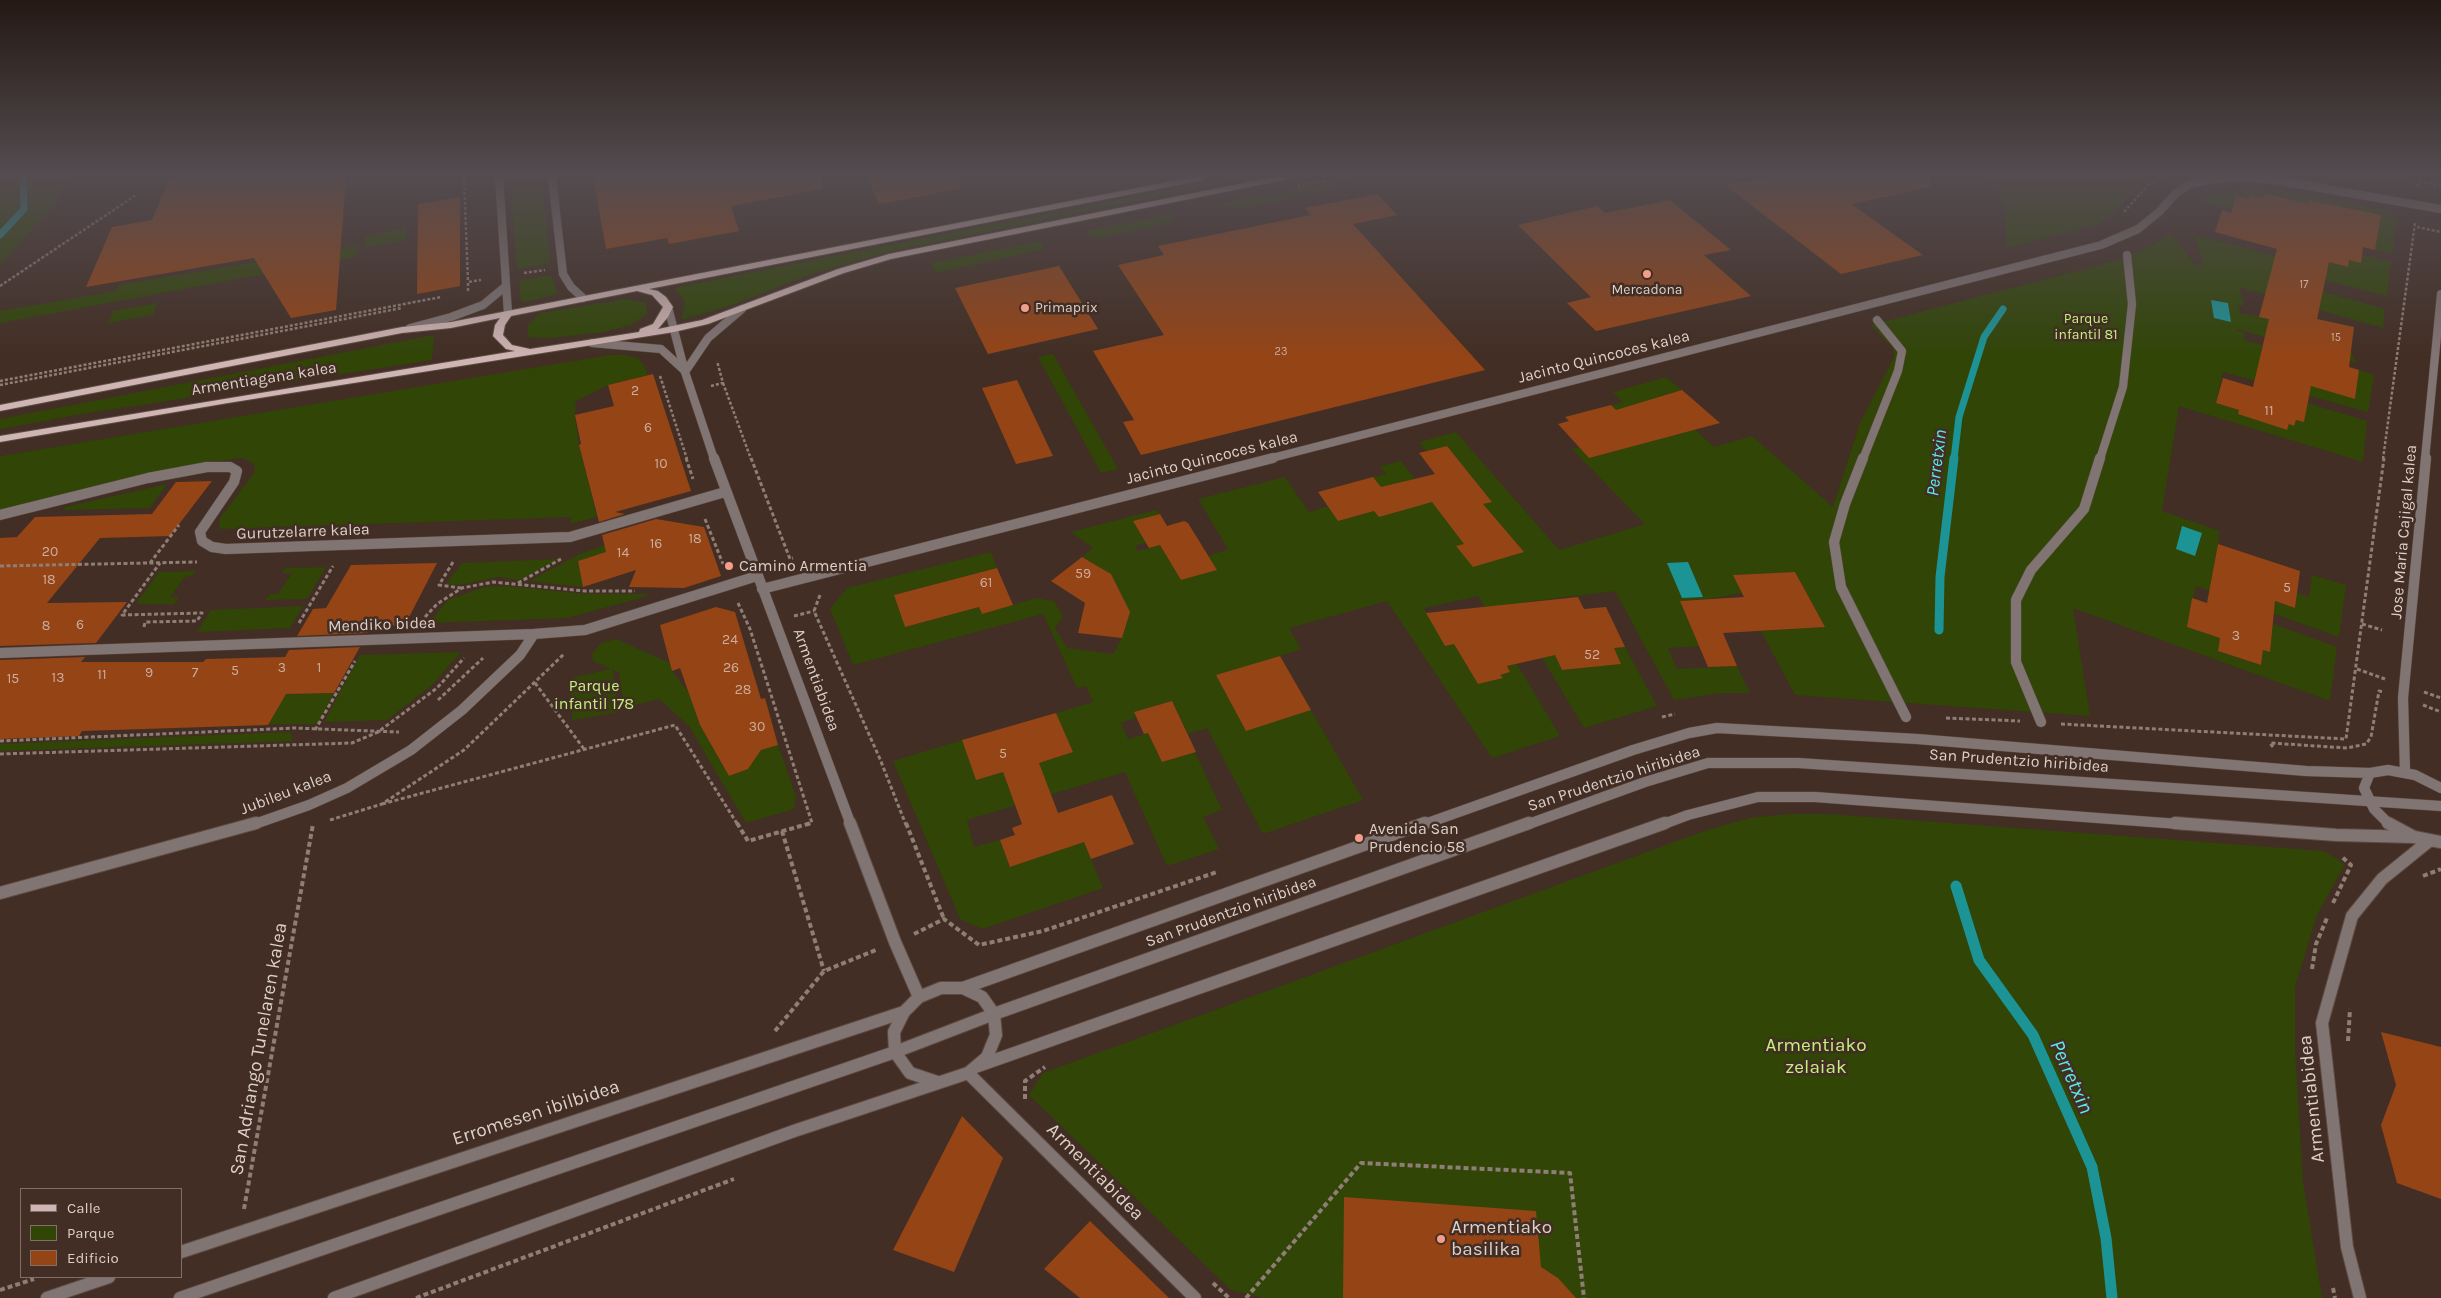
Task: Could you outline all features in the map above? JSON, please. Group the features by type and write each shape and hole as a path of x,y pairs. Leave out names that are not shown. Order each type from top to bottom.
{"main road":[{"name":"Armentiagana kalea","path":"0,408 402,330 450,325 508,314 894,238"},
{"name":"Armentiagana kalea","path":"0,440 228,400 534,353 674,329 705,322 841,271 889,257 984,238"},
{"name":"Armentiagana kalea","path":"628,338 656,326 668,307 663,299 655,293 636,289"},
{"name":"Armentiagana kalea","path":"508,314 500,325 498,336 509,347 534,353"}],"street":[{"path":"503,238 508,314"},
{"path":"559,238 563,274 571,287 583,298"},
{"name":"Jacinto Quincoces kalea","path":"762,589 2101,245 2118,238"},
{"path":"2041,722 2016,662 2016,600 2030,570 2084,509 2123,387 2132,304 2127,255"},
{"path":"402,330 470,311 483,305 506,286"},
{"name":"Jose Maria Cajigal kalea","path":"2405,772 2403,698 2441,294"},
{"name":"Armentiabidea","path":"668,307 691,390 725,492 895,942 919,997"},
{"path":"592,343 660,349 686,372 708,338 742,309"},
{"path":"1877,320 1888,331 1902,352 1898,371 1845,504 1834,542 1842,587 1906,717"},
{"name":"Gurutzelarre kalea","path":"0,515 148,478 207,467 230,467 237,471 234,482 200,532 202,541 212,547 246,549 570,537 725,492"},
{"name":"Mendiko bidea","path":"0,653 534,634 585,630 757,576"},
{"name":"Jubileu kalea","path":"0,893 244,827 310,805 347,788 410,750 462,710 520,655 534,634"},
{"name":"San Prudentzio hiribidea","path":"963,988 1632,750 1689,733 1717,728 1917,739 2284,768 2370,773 2388,770 2405,772 2438,784"},
{"name":"San Prudentzio hiribidea","path":"895,1052 994,1014 1645,782 1708,763 1798,763 2441,806"},
{"path":"2370,773 2364,788 2368,801 2389,824 2414,837"},
{"path":"334,1298 775,1138 973,1070 1688,815 1758,797 1815,797 2336,835 2414,837 2435,842"},
{"name":"Armentiabidea","path":"2360,1298 2347,1247 2322,1023 2352,916 2382,879 2435,842"},
{"path":"937,1082 910,1073 895,1052 894,1032 904,1012 919,997 940,988 963,988 982,997 994,1014 996,1035 987,1057 973,1070"},
{"name":"Erromesen ibilbidea","path":"182,1252 904,1012"},
{"path":"180,1298 895,1052"},
{"name":"Armentiabidea","path":"973,1070 1195,1298"},
{"path":"47,1298 106,1278"}],"path":[{"path":"0,286 72,238"},
{"path":"466,238 468,292"},
{"path":"1945,718 2346,739 2412,238"},
{"path":"468,282 505,277"},
{"path":"0,381 449,298 0,385"},
{"path":"716,355 723,383 772,518 790,559"},
{"path":"658,371 695,486"},
{"path":"666,396 723,383"},
{"path":"703,515 724,567"},
{"path":"457,555 439,585 462,588 493,582 585,591 638,591"},
{"path":"518,583 568,555"},
{"path":"295,629 337,558"},
{"path":"0,566 199,562"},
{"path":"152,628 143,628 145,622 197,621 202,613 122,615 160,563"},
{"path":"420,623 437,604 462,588"},
{"path":"821,592 814,611 880,759 944,919"},
{"path":"382,804 675,725 748,841 812,823 750,628 736,598"},
{"path":"2362,624 2382,630"},
{"path":"560,655 568,652"},
{"path":"0,754 352,743 378,732 437,688 466,655"},
{"path":"432,706 485,655"},
{"path":"315,730 356,659"},
{"path":"535,683 584,749"},
{"path":"2284,768 2270,743 2347,748 2366,744 2371,737 2378,691 2441,712"},
{"path":"0,740 295,728 378,732 405,731 397,736"},
{"name":"San Adriango Tunelaren kalea","path":"240,1232 313,826 310,805"},
{"path":"782,831 824,971"},
{"path":"2331,907 2351,865 2338,854"},
{"path":"2417,881 2441,869"},
{"path":"2312,971 2316,944 2327,916"},
{"path":"1043,931 1052,955"},
{"path":"2348,1045 2351,1000"},
{"path":"1032,1106 1025,1100 1025,1081 1048,1065"},
{"path":"1246,1298 1361,1163 1570,1173 1584,1298"},
{"path":"416,1298 744,1175"},
{"path":"0,1290 36,1278"},
{"path":"1208,1278 1229,1298"},
{"path":"2331,1280 2334,1298"}],"green space":[{"path":"0,238 25,238 0,265"},
{"path":"365,238 406,238 406,240 365,248"},
{"path":"515,238 547,238 550,263 517,269"},
{"path":"927,238 959,238 884,253 805,276 733,305 681,320 685,303 675,290 678,287"},
{"path":"2007,238 2047,238 2007,248"},
{"name":"Parque infantil 81","path":"2165,238 2174,238 2195,265 2204,265 2195,238 2203,238 2322,268 2324,261 2347,267 2349,260 2361,262 2362,255 2391,262 2387,296 2325,280 2323,292 2385,309 2383,328 2239,287 2244,306 2239,305 2240,313 2311,327 2311,343 2351,353 2357,363 2237,329 2237,331 2245,333 2244,340 2270,347 2269,349 2262,348 2260,358 2355,398 2359,370 2374,375 2368,412 2223,372 2216,403 2239,410 2238,414 2287,430 2289,424 2294,426 2296,420 2304,422 2306,412 2295,409 2297,400 2367,421 2363,462 2179,406 2162,511 2220,531 2212,580 2295,608 2297,593 2309,597 2312,575 2346,585 2339,637 2196,586 2187,627 2220,638 2218,651 2260,665 2263,650 2273,624 2337,647 2330,701 2073,608 2090,716 1795,695 1761,631 1825,627 1795,572 1734,575 1742,593 1708,599 1680,601 1699,646 1668,648 1677,669 1737,666 1750,693 1721,693 1674,700 1615,591 1525,602 1532,619 1553,650 1562,670 1620,664 1614,648 1625,647 1657,706 1584,728 1520,621 1496,625 1478,596 1424,608 1445,646 1454,644 1478,684 1502,678 1500,675 1510,672 1507,666 1517,664 1560,736 1492,758 1387,601 1289,628 1301,649 1258,663 1273,690 1259,695 1243,667 1217,675 1246,730 1311,710 1363,800 1263,834 1207,728 1188,734 1172,701 1134,712 1136,718 1121,723 1128,739 1148,733 1162,762 1195,752 1222,810 1203,817 1219,849 1167,866 1125,772 967,820 974,847 1000,840 1010,867 1084,842 1103,888 982,929 960,919 893,761 962,740 1003,772 1010,792 1039,763 1073,752 1056,713 1093,702 1086,686 1077,688 1043,614 853,665 830,609 847,588 991,552 997,568 894,595 905,627 979,607 982,614 1036,598 1054,601 1063,617 1055,628 1067,648 1113,654 1122,638 1128,617 1126,605 1115,581 1103,574 1106,571 1082,557 1093,548 1071,532 1156,510 1160,514 1133,521 1146,543 1135,546 1138,551 1160,545 1181,580 1216,570 1208,556 1228,549 1198,499 1285,477 1309,512 1328,506 1338,521 1374,511 1373,477 1386,474 1380,466 1401,461 1415,479 1491,501 1447,446 1426,451 1419,442 1456,432 1559,550 1645,524 1572,449 1579,447 1589,458 1647,442 1611,405 1623,402 1613,392 1666,377 1682,390 1659,397 1714,447 1752,436 1833,507 1860,423 1894,357 1893,348 1871,325 2119,260 2157,243"},
{"path":"2377,238 2394,238 2392,254 2375,250"},
{"path":"1040,241 1045,249 936,273 931,263"},
{"path":"358,245 356,257 0,323 0,311 116,291 119,285"},
{"path":"551,275 558,294 525,302 521,300 519,281"},
{"path":"627,299 646,303 647,314 633,324 604,332 549,338 528,337 528,325 540,313"},
{"path":"157,303 153,315 108,323 113,311"},
{"path":"434,335 432,360 76,415 0,429 0,419"},
{"path":"1053,354 1118,469 1101,473 1038,357"},
{"path":"611,355 638,358 644,365 648,375 608,385 576,401 575,415 579,445 597,517 569,524 572,517 219,529 220,518 254,473 255,466 250,461 241,458 176,467 0,510 0,456"},
{"path":"167,484 150,508 63,510 65,507"},
{"path":"617,541 620,548 578,561 583,587 529,581 580,554"},
{"path":"559,559 519,580 499,577 459,585 446,584 462,563"},
{"path":"326,567 307,599 266,600 270,594 278,594 292,573 282,573 285,568"},
{"path":"196,571 192,576 185,577 170,597 179,597 174,604 136,604 159,572"},
{"path":"506,586 585,594 647,594 648,596 567,618 429,623 448,600 484,587"},
{"path":"303,606 290,628 197,632 211,610"},
{"name":"Parque infantil 178","path":"616,639 670,663 672,671 689,693 700,725 729,776 747,769 761,750 778,745 796,796 794,809 746,823 689,726 659,699 624,708 619,673 612,669 619,712 572,720 571,678 610,669 593,661 592,654 601,643"},
{"path":"461,652 431,686 387,720 324,722 360,655"},
{"path":"334,693 317,724 0,725 0,703"},
{"path":"291,732 292,741 0,751 0,744"},
{"name":"Armentiako zelaiak","path":"1789,814 1829,814 2324,851 2345,864 2317,915 2295,987 2295,1049 2303,1182 2322,1298 1264,1298 1231,1290 1029,1095 1043,1073 1707,830 1750,818"}],"water":[{"path":"2211,300 2228,303 2231,322 2214,318"},
{"path":"2182,526 2202,533 2195,556 2176,549"},
{"path":"1688,562 1703,597 1682,598 1667,563"}],"building":[{"path":"107,238 341,238 336,310 291,318 254,258 86,287"},
{"path":"418,238 460,238 460,286 417,294"},
{"path":"604,238 704,238 669,244 667,238 606,249"},
{"path":"1200,238 1365,238 1485,370 1141,455 1123,422 1134,420 1093,351 1164,335 1118,265 1164,255 1158,246"},
{"name":"Mercadona","path":"1531,238 1716,238 1731,250 1704,255 1751,296 1596,331 1567,303 1591,297"},
{"path":"1794,238 1898,238 1923,255 1841,274"},
{"path":"2235,238 2377,238 2375,250 2363,247 2361,263 2349,260 2348,267 2329,262 2317,319 2354,327 2349,367 2359,370 2355,399 2311,386 2304,422 2296,420 2294,426 2289,424 2287,430 2238,414 2239,410 2216,403 2223,378 2253,387 2269,319 2259,317 2277,249"},
{"name":"Primaprix","path":"1059,266 1098,329 988,354 955,288"},
{"path":"653,374 691,491 615,512 625,514 599,522 579,445 581,444 575,415 614,406 608,385"},
{"path":"1017,380 1053,456 1016,464 982,388"},
{"path":"1682,390 1720,423 1589,458 1558,424 1569,421 1565,417 1611,405 1616,410"},
{"path":"1447,446 1492,502 1483,504 1524,552 1473,567 1456,546 1464,544 1432,502 1379,517 1374,511 1338,521 1318,492 1373,477 1381,487 1435,474 1419,453"},
{"path":"212,481 170,536 100,538 47,603 127,602 96,643 0,646 0,538 17,537 35,517 152,514 176,482"},
{"path":"1160,514 1167,526 1184,521 1188,523 1217,570 1181,580 1160,545 1149,548 1133,521"},
{"path":"656,519 704,527 721,576 684,588 629,587 636,570 583,587 578,561 606,552 602,535"},
{"path":"2218,544 2300,571 2295,608 2275,601 2270,652 2263,650 2261,665 2218,651 2220,638 2187,627 2192,598 2207,603"},
{"path":"1082,557 1111,574 1130,612 1122,638 1078,633 1085,603 1051,581"},
{"path":"437,563 405,625 371,627 367,633 297,636 313,609 326,608 351,565"},
{"path":"997,568 1013,605 982,614 979,607 905,627 894,595"},
{"path":"1795,572 1825,627 1723,633 1737,666 1708,667 1680,601 1744,597 1733,575"},
{"path":"1578,597 1584,609 1606,607 1625,647 1614,648 1621,664 1562,670 1555,655 1507,666 1510,672 1500,675 1503,678 1478,684 1454,644 1445,646 1426,613"},
{"path":"716,607 735,612 761,699 765,698 778,745 761,750 748,769 729,776 700,725 680,668 672,671 660,625"},
{"path":"360,647 334,693 286,694 268,725 82,731 79,736 0,739 0,660 85,657 81,662 203,662 206,659 285,657 289,650"},
{"path":"1280,656 1311,710 1246,731 1216,675"},
{"path":"1172,701 1196,752 1162,762 1148,733 1144,734 1134,712"},
{"path":"1056,713 1073,752 1039,763 1058,813 1112,795 1134,844 1091,859 1084,842 1010,867 1000,840 1015,835 1012,828 1022,824 1003,772 976,780 962,740"},
{"path":"2381,1032 2441,1047 2441,1199 2397,1183 2381,1125 2396,1085"},
{"path":"962,1116 1003,1158 954,1272 893,1250"},
{"name":"Armentiako basilika","path":"1344,1197 1536,1211 1541,1267 1558,1278 1576,1298 1343,1298"},
{"path":"1090,1221 1169,1298 1080,1298 1044,1269"}],"waterway":[{"name":"Perretxin","path":"1954,459 1959,417 1984,337 2003,309"},
{"name":"Perretxin","path":"1939,630 1940,577 1954,458"},
{"name":"Perretxin","path":"1956,886 1979,960 2033,1035 2092,1167 2106,1238 2112,1298"}],"place":[{"name":"Mercadona","path":"1647,274"},
{"name":"Primaprix","path":"1025,308"},
{"name":"Camino Armentia","path":"729,566"},
{"name":"Avenida San Prudencio 58","path":"1359,838"},
{"name":"Armentiako basilika","path":"1441,1239"}]}
